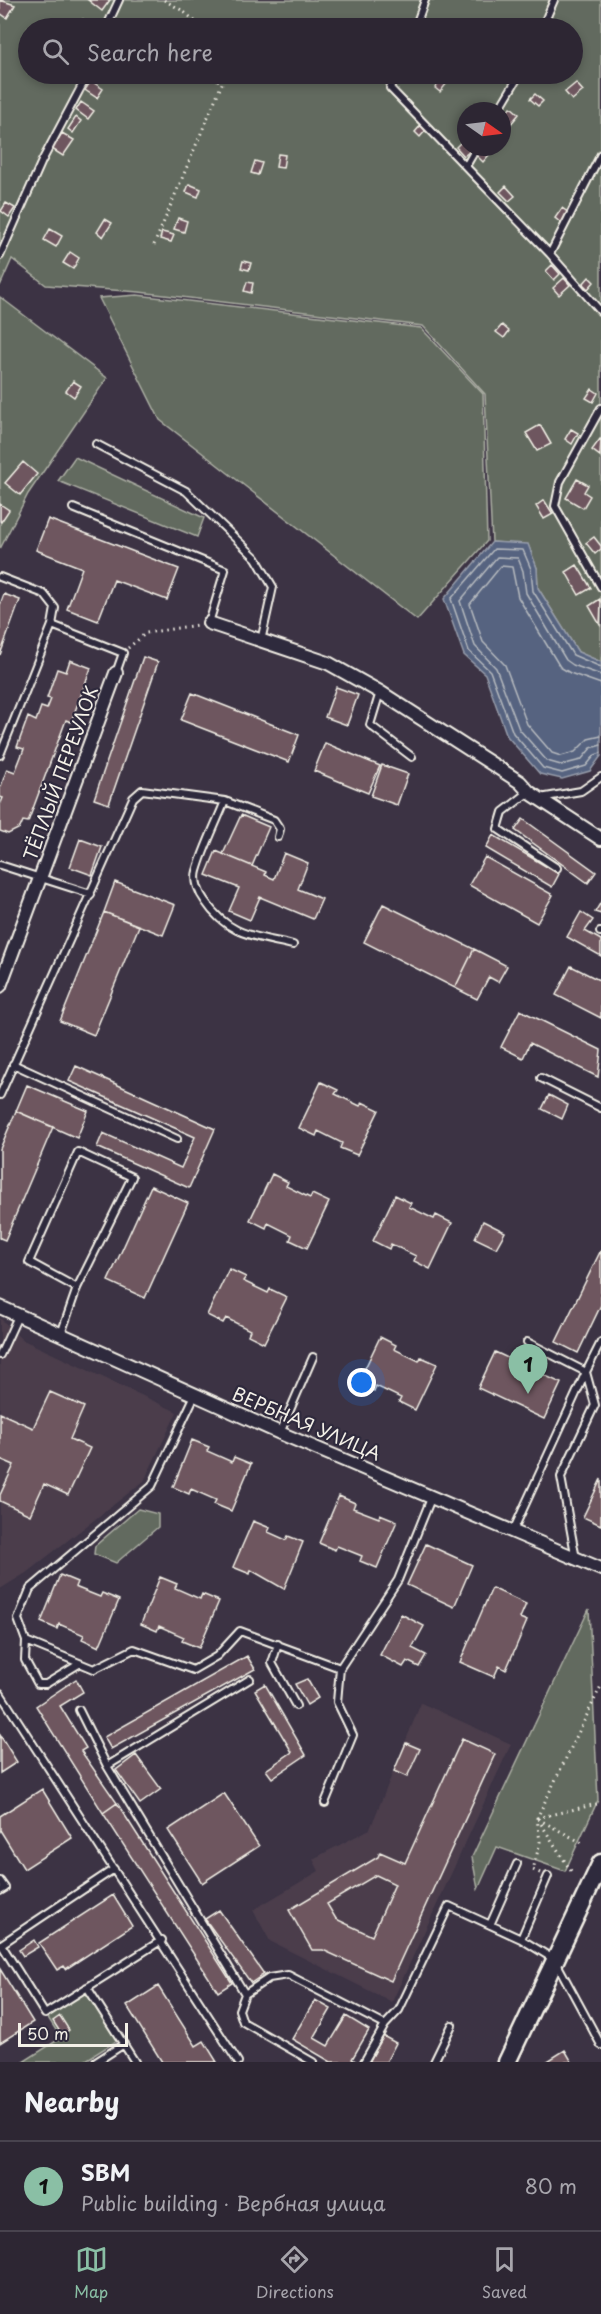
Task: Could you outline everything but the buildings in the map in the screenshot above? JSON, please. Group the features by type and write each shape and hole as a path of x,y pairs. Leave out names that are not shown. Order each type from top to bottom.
{"main road":[{"path":"507,2062 601,1863"}],"street":[{"path":"209,623 328,663 380,692 520,782 534,795 601,839"},
{"name":"ТЁПЛЫЙ ПЕРЕУЛОК","path":"0,986 116,673"},
{"name":"ВЕРБНАЯ УЛИЦА","path":"0,1307 280,1433 601,1569"}],"lane":[{"path":"111,18 119,0"},
{"path":"419,18 425,0"},
{"path":"546,18 554,0"},
{"path":"0,256 42,161 83,84"},
{"path":"392,84 390,88 550,254 601,312"},
{"path":"503,102 514,84"},
{"path":"550,254 601,154"},
{"path":"466,166 472,156"},
{"path":"601,408 560,482 555,506 601,587"},
{"path":"96,444 186,491 256,558 273,587 261,640"},
{"path":"74,508 225,570 209,623"},
{"path":"0,755 52,625 55,608 44,594 1,579"},
{"path":"52,625 123,653 116,673"},
{"path":"380,692 370,725 412,758"},
{"path":"557,868 498,829 503,812 534,795 581,791 601,777"},
{"path":"0,1095 92,894 133,798 142,790 225,801 273,820 280,829 278,837"},
{"path":"225,801 196,872 200,894 216,918 226,926 242,933 293,945"},
{"path":"0,865 40,880 92,894"},
{"path":"13,1065 177,1138"},
{"path":"541,1078 601,1108"},
{"path":"60,1334 76,1287 132,1177 78,1152 29,1262 76,1287"},
{"path":"0,1355 18,1316"},
{"path":"527,1342 586,1372 594,1405 561,1477 576,1559"},
{"path":"513,1531 601,1342"},
{"path":"280,1433 313,1357"},
{"path":"79,1664 46,1684 38,1684 25,1660 26,1641 18,1619 30,1588 152,1486 195,1394"},
{"path":"325,1803 353,1735 337,1702 339,1668 398,1580 432,1496"},
{"path":"26,1641 94,1669 134,1649 193,1670 217,1656 240,1631 339,1668"},
{"path":"278,1644 272,1663 296,1706"},
{"path":"107,1766 250,1679"},
{"path":"0,1693 162,1940 238,2062"},
{"path":"79,1710 107,1766 245,1994"},
{"path":"490,1924 517,1864"},
{"path":"114,1869 0,1945 45,2014 162,1940"},
{"path":"521,1939 548,1876"},
{"path":"0,1881 4,1888 0,1891"},
{"path":"364,2062 385,2025 399,2010 449,1906 521,1939 555,1960 601,2044"},
{"path":"313,2062 243,2022 239,2010 245,1994 269,1978 288,1975 385,2025"},
{"path":"87,1987 135,2062"},
{"path":"434,2062 452,2025"},
{"path":"96,2062 124,2044"}],"path":[{"path":"164,0 191,18"},
{"path":"154,245 222,84"},
{"path":"123,653 146,633 209,623"},
{"path":"548,1876 533,1870 540,1842 537,1818 601,1686"},
{"path":"537,1818 601,1803"},
{"path":"537,1818 584,1844"},
{"path":"537,1818 573,1874"}],"shaded area":[{"path":"0,0 601,0 601,662 578,652 538,588 537,568 528,545 492,542 485,394 423,326 139,292 46,285 12,259 0,286"},
{"path":"137,295 421,328 483,394 487,541 417,620 160,420 99,298"},
{"path":"0,297 107,378 28,494 0,549"},
{"path":"75,457 204,518 197,537 58,481"},
{"path":"0,1318 21,1339 177,1412 144,1481 26,1573 0,1589"},
{"path":"138,1509 158,1514 158,1527 116,1563 94,1554 95,1546"},
{"path":"589,1609 598,1800 565,1871 497,1847 478,1889 472,1857"},
{"path":"421,1703 511,1744 392,2002 270,1941 253,1910 319,1871 313,1859 370,1829"},
{"path":"87,1991 118,2040 83,2062 23,2062 61,2038 47,2016"}],"water":[{"path":"492,542 528,544 537,568 538,588 578,652 601,662 601,756 590,771 562,779 540,774 507,736 485,674 464,655 444,599"}],"place":[{"name":"SBM","path":"528,1394"}]}
